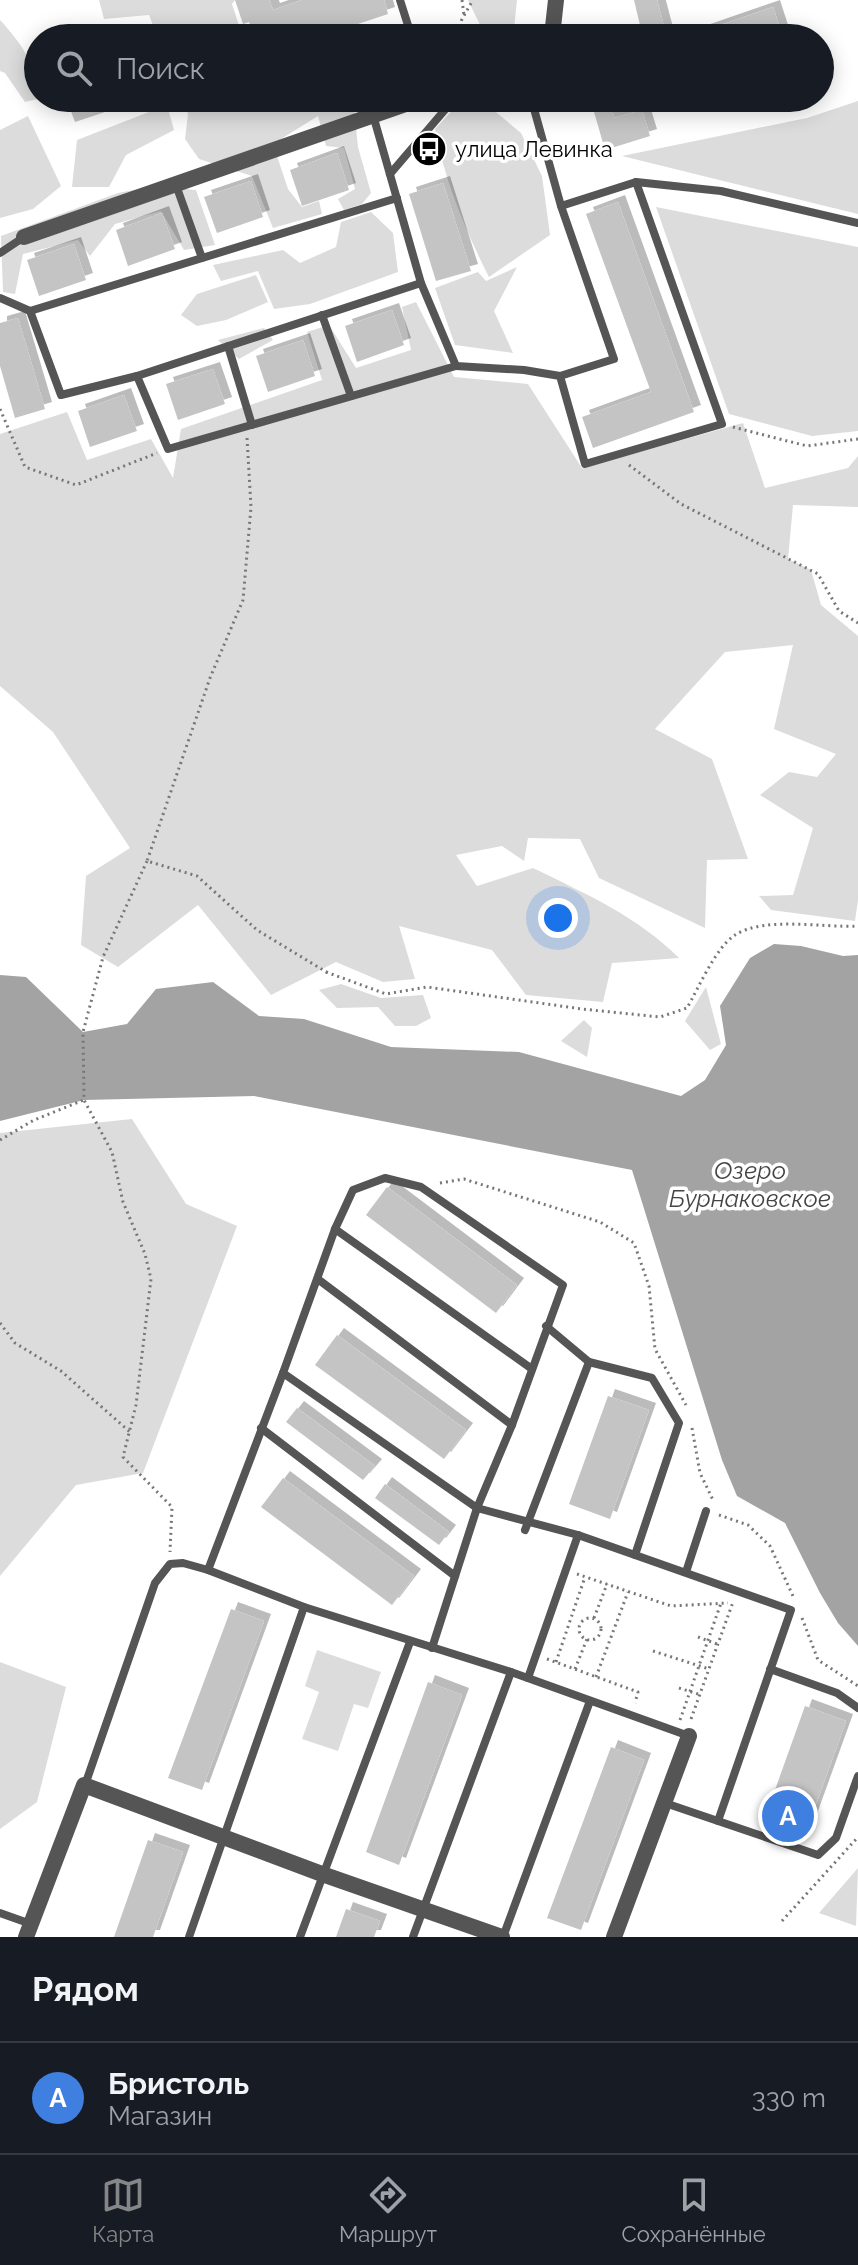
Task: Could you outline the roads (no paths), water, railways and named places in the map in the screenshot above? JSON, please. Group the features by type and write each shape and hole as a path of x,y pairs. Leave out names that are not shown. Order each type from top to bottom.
{"street":[{"path":"553,24 556,0"},
{"path":"24,237 379,112"},
{"path":"614,1937 664,1802 685,1729"},
{"path":"28,1931 84,1785 502,1937"}],"lane":[{"path":"400,0 408,24"},
{"path":"390,174 443,112"},
{"path":"137,376 168,449 456,366 524,370 560,376 614,359 561,206 535,112"},
{"path":"373,114 421,283 456,366"},
{"path":"561,206 636,182 721,191 858,223"},
{"path":"560,376 585,464 722,424 636,182"},
{"path":"176,184 202,258"},
{"path":"0,298 30,311 397,198"},
{"path":"0,253 24,237"},
{"path":"30,311 61,395 137,376 421,283"},
{"path":"322,315 351,396"},
{"path":"228,346 249,426"},
{"path":"208,1570 319,1280 335,1229 353,1190 385,1178 421,1187 563,1285 512,1425 477,1508 432,1648"},
{"path":"335,1229 532,1369"},
{"path":"319,1280 512,1425"},
{"path":"546,1326 589,1362 652,1378 679,1423 635,1555"},
{"path":"526,1525 589,1362"},
{"path":"283,1373 477,1508 526,1525 578,1535 791,1610 718,1821"},
{"path":"261,1428 455,1576"},
{"path":"686,1572 706,1511"},
{"path":"528,1678 578,1535"},
{"path":"84,1785 155,1583 170,1564 183,1563 208,1570 304,1607 685,1729"},
{"path":"189,1937 304,1607"},
{"path":"300,1937 410,1642"},
{"path":"770,1669 837,1693 858,1708"},
{"path":"413,1937 511,1672"},
{"path":"502,1937 590,1701"},
{"path":"664,1802 818,1855 836,1838 858,1776"},
{"path":"0,1913 28,1931"}],"water":[{"name":"Озеро Бурнаковское","path":"774,944 801,946 843,956 858,955 858,1646 838,1623 820,1593 785,1523 737,1496 722,1460 632,1170 254,1096 84,1100 0,1121 0,975 26,977 83,1032 127,1024 156,989 213,982 259,1016 304,1019 391,1047 519,1052 681,1096 705,1080 726,1045 720,1006 750,958"}],"place":[{"name":"улица Левинка","path":"429,149"},
{"name":"Бристоль","path":"788,1816"}]}
